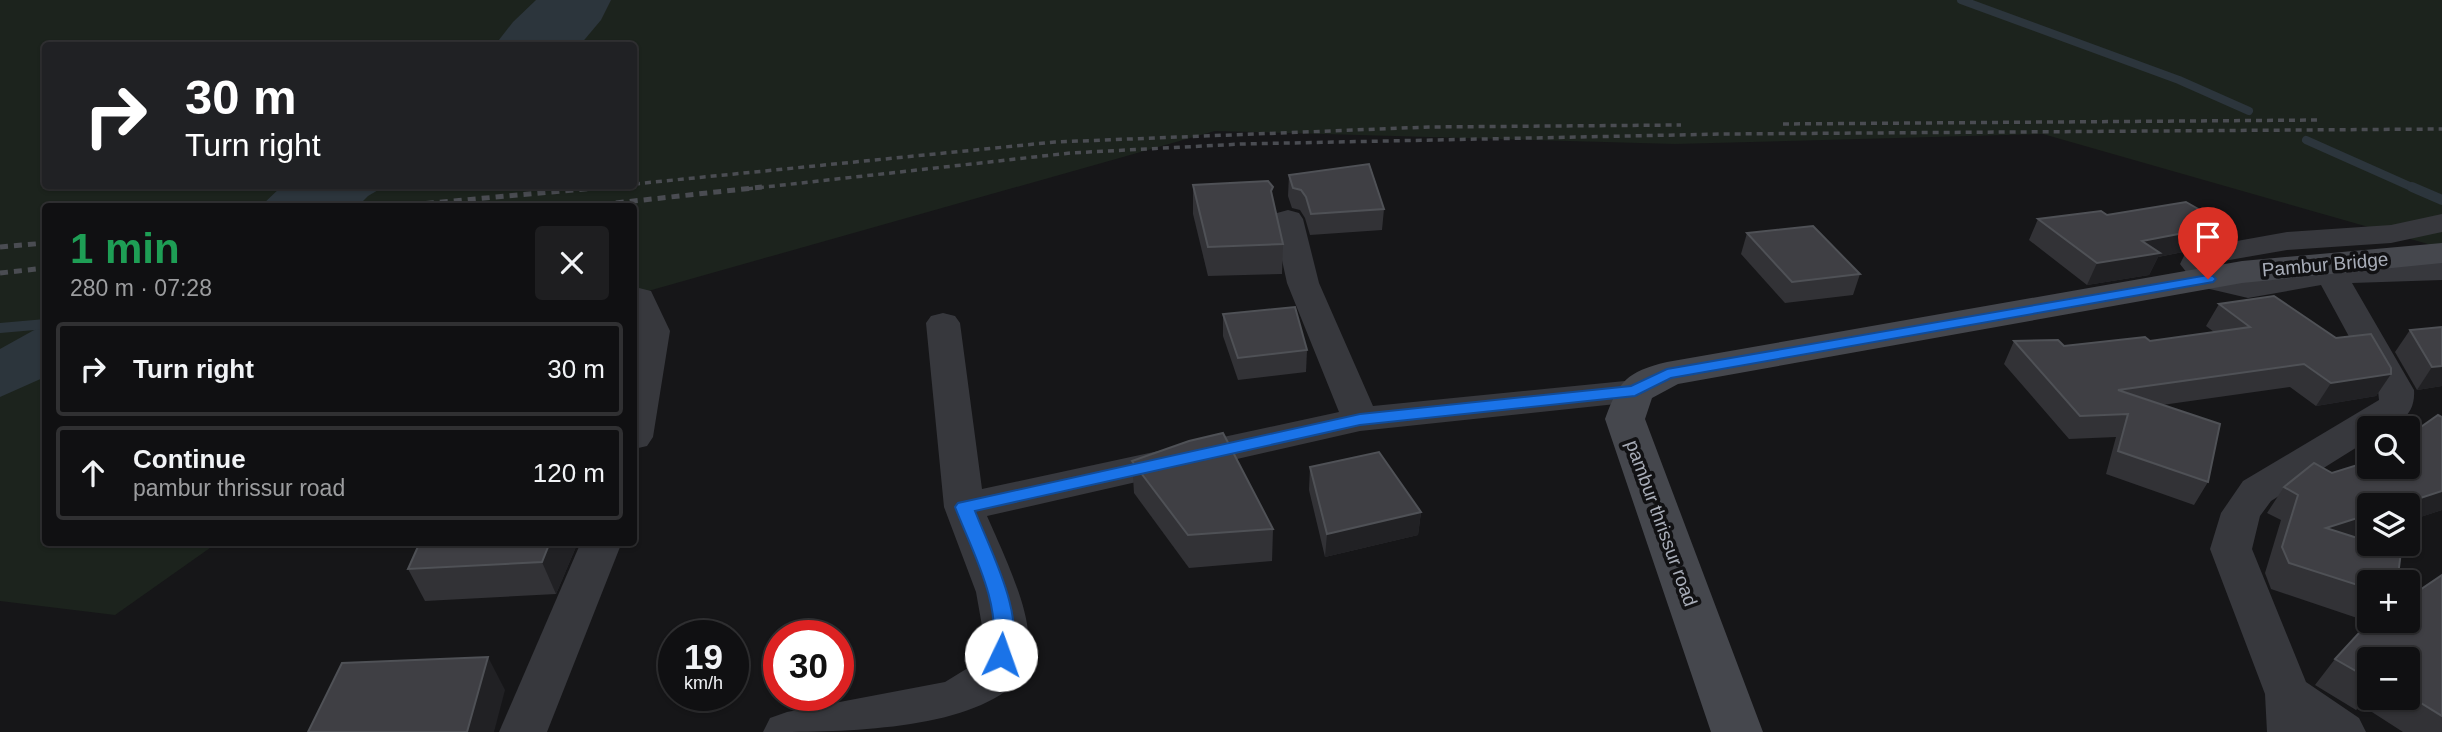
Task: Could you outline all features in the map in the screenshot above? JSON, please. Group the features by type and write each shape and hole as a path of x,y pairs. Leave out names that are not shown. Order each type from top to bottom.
{"main road":[{"name":"Pambur Bridge","path":"2208,279 2283,266 2442,253"},
{"path":"1635,391 1667,374 2208,279"},
{"name":"pambur thrissur road","path":"1635,391 1625,419 1737,732"}],"street":[{"path":"1288,219 1303,283 1360,419"},
{"path":"2442,223 2391,234 2287,241 2199,257 2196,264 2208,279 2248,288 2331,274 2442,270"},
{"path":"2331,274 2396,390 2397,405 2258,491 2241,513 2231,549 2289,713 2342,732"},
{"path":"637,419 653,331 639,298"},
{"path":"788,732 831,727 956,699 996,674 1006,637 997,592 964,507 943,323"},
{"path":"964,507 1360,419 1635,391"},
{"path":"523,732 600,546"}],"shaded area":[{"path":"0,0 2442,0 2442,248 2043,134 1675,144 1215,131 637,294 637,203 42,203 42,546 213,546 115,615 0,601"},
{"path":"536,0 611,0 601,20 583,42 497,42"},
{"path":"279,189 380,189 361,203 264,203"},
{"path":"42,326 42,378 0,397 0,349"}],"building":[{"path":"1369,164 1384,209 1311,214 1306,197 1301,190 1293,188 1289,175"},
{"path":"1268,181 1273,187 1271,191 1283,244 1208,247 1193,185"},
{"path":"2186,202 2221,222 2198,226 2194,231 2142,241 2160,253 2097,263 2038,219 2101,211 2107,215"},
{"path":"1813,226 1860,274 1792,282 1747,233"},
{"path":"2274,296 2336,338 2371,334 2391,368 2391,374 2331,383 2304,364 2118,390 2220,424 2208,482 2118,451 2128,414 2080,416 2014,341 2058,340 2064,346 2145,337 2150,341 2250,327 2219,304"},
{"path":"1295,307 1307,350 1238,358 1223,314"},
{"path":"2442,327 2442,366 2432,367 2410,330"},
{"path":"2438,415 2442,417 2442,491 2420,498 2420,493 2357,493 2357,518 2326,528 2357,538 2357,556 2400,556 2399,570 2357,570 2357,585 2289,563 2282,547 2298,495 2284,487 2314,463 2332,473 2357,465 2357,479 2420,479 2420,428"},
{"path":"1223,433 1273,529 1188,535 1132,461 1189,441"},
{"path":"1379,452 1421,512 1327,534 1310,467"},
{"path":"418,546 548,546 542,562 408,569"},
{"path":"2442,575 2442,716 2420,702 2420,647 2357,647 2357,672 2335,659 2359,633 2420,633 2420,590"},
{"path":"488,657 467,732 308,732 342,663"}],"waterway":[{"path":"1961,0 2179,80 2249,111"},
{"path":"2306,140 2416,189"},
{"path":"2412,187 2442,200"},
{"path":"0,328 42,324"}],"railway":[{"path":"1783,124 2322,120"},
{"path":"637,184 1055,142 1429,127 1681,125"},
{"path":"747,189 1070,153 1241,144 1724,134 2442,129"},
{"path":"615,203 762,187"},
{"path":"431,203 584,189"},
{"path":"0,247 42,243"},
{"path":"0,273 42,268"}],"route":[{"path":"1001,655 1006,637 997,592 964,507 1360,419 1635,391 1667,374 2208,279"}]}
